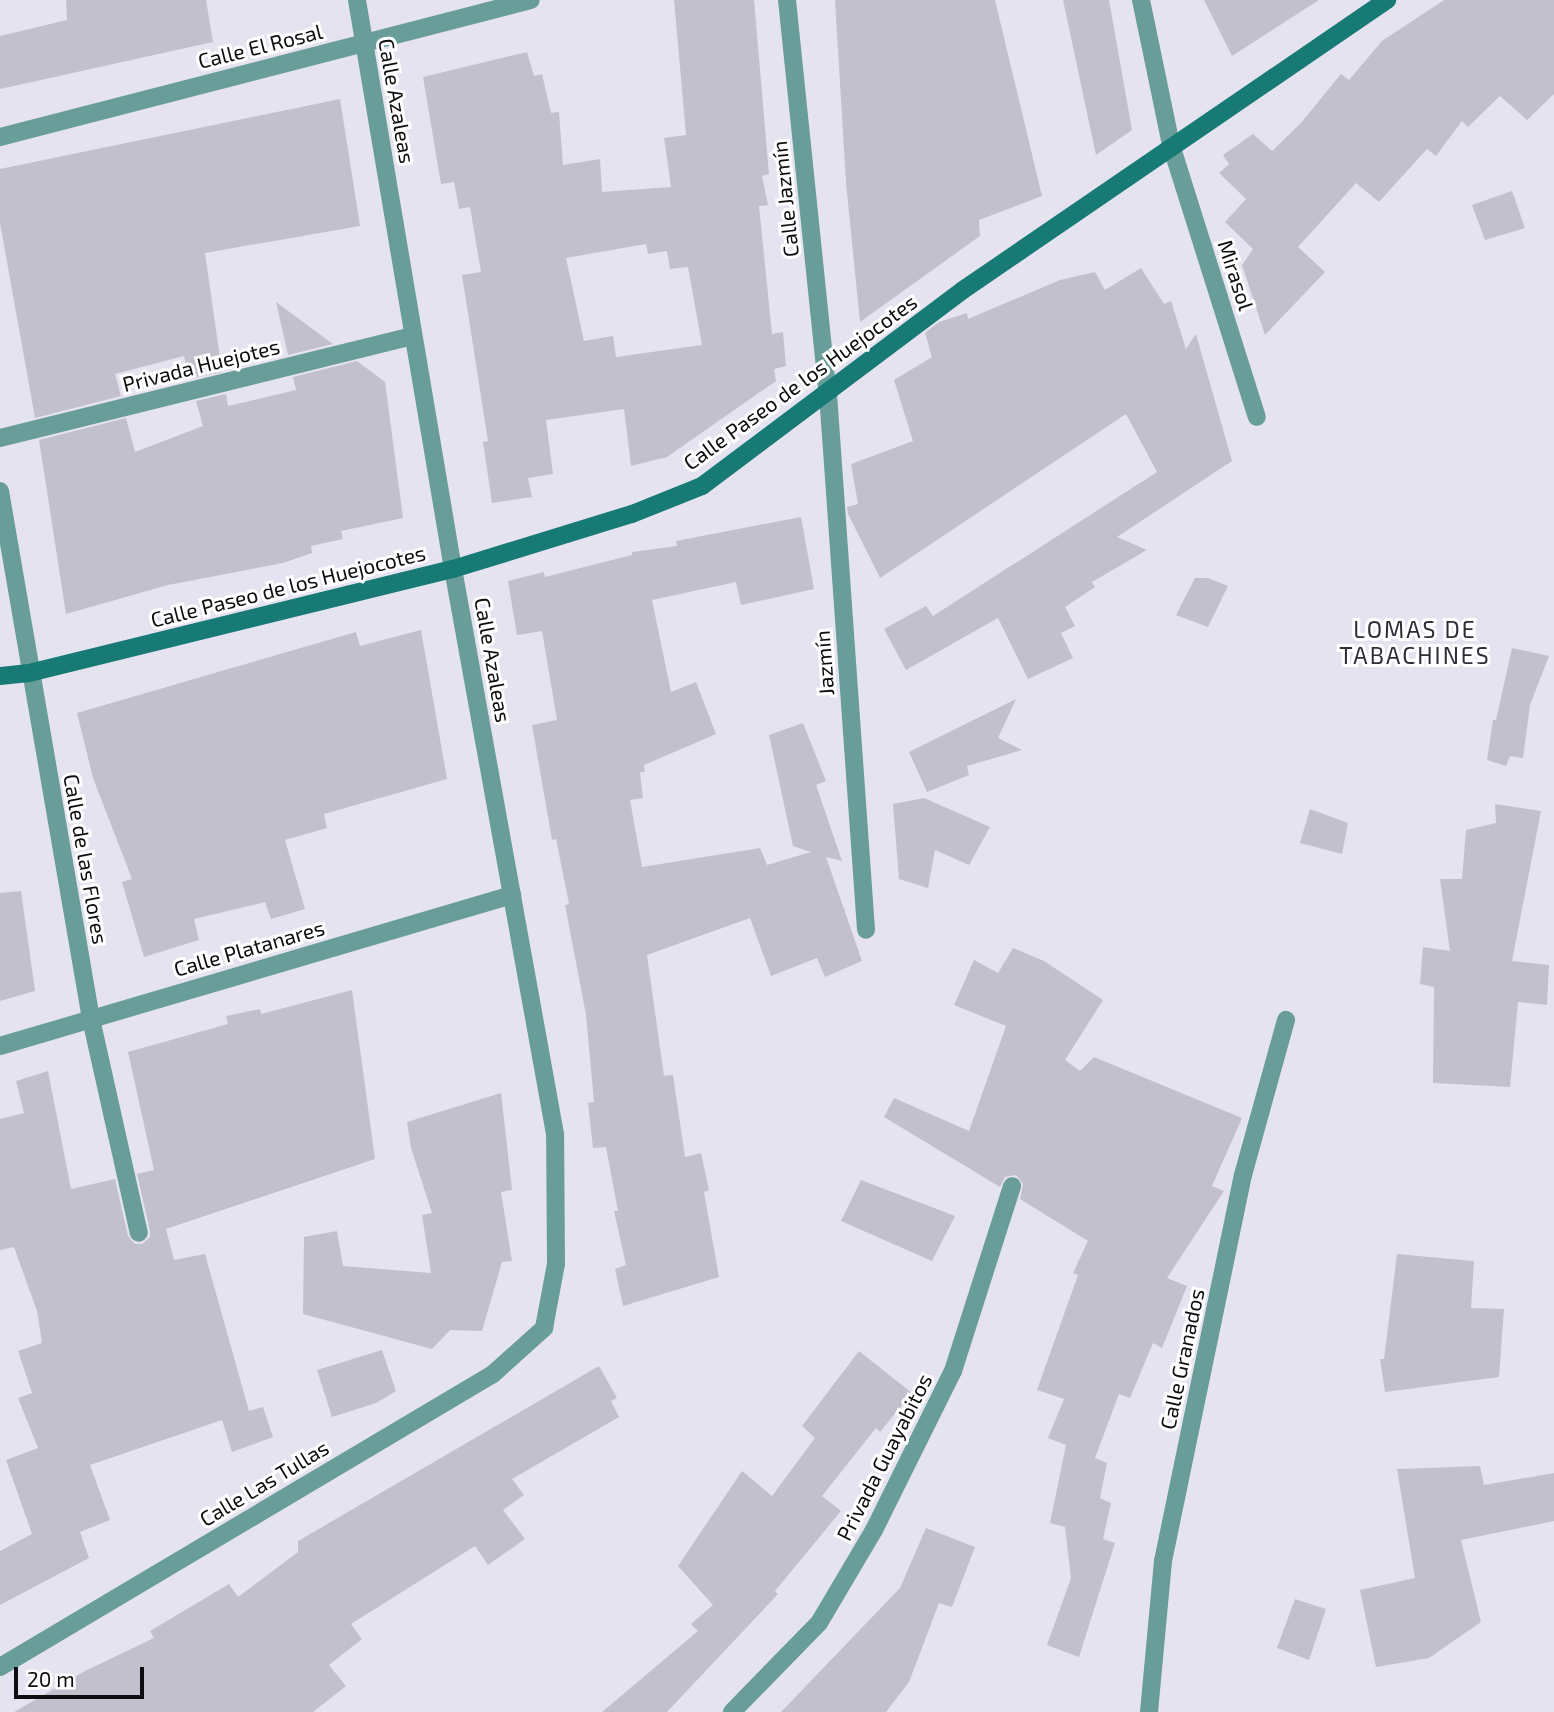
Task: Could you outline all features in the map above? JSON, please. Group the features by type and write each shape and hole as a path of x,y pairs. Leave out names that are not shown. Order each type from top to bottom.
{"street":[{"name":"Calle Azaleas","path":"357,0 453,569 555,1135 556,1264 544,1328"},
{"name":"Calle El Rosal","path":"0,137 531,0"},
{"name":"Calle Jazmín","path":"788,0 828,394"},
{"name":"Mirasol","path":"1141,0 1171,145 1257,417"},
{"name":"Calle Paseo de los Huejocotes","path":"0,676 29,673 453,569 632,514 702,486 828,394 962,290 1387,0"},
{"name":"Privada Huejotes","path":"0,438 413,335"},
{"name":"Jazmín","path":"828,394 866,930"},
{"name":"Calle de las Flores","path":"0,491 29,673 91,1018 139,1233"},
{"name":"Calle Platanares","path":"0,1046 512,895"},
{"name":"Calle Granados","path":"1149,1712 1163,1561 1244,1175 1286,1020"},
{"name":"Privada Guayabitos","path":"732,1712 819,1623 874,1530 953,1371 1012,1186"},
{"name":"Calle Las Tullas","path":"0,1667 493,1374 544,1328"}],"building":[{"path":"66,0 206,0 213,42 0,89 0,36 67,20"},
{"path":"674,0 754,0 769,174 762,176 768,205 759,206 772,334 783,332 786,366 774,369 776,381 667,457 631,466 624,409 546,420 553,474 528,478 532,497 492,503 483,442 488,441 462,275 481,272 470,207 459,209 454,182 441,184 423,77 527,52 534,76 542,74 551,113 559,112 563,165 600,159 602,192 671,187 664,138 686,135","holes":["646,244 648,254 667,251 670,269 688,267 702,345 616,357 613,336 584,341 566,258"]},
{"path":"835,0 995,0 1042,196 979,220 980,236 860,322 846,183"},
{"path":"1063,0 1109,0 1132,130 1096,155"},
{"path":"1204,0 1319,0 1232,56"},
{"path":"1444,0 1554,0 1554,94 1527,120 1500,96 1468,127 1462,121 1436,156 1427,149 1379,202 1356,183 1298,247 1325,272 1265,335 1242,265 1253,249 1225,222 1246,199 1219,173 1229,164 1223,155 1253,134 1272,151 1300,124 1341,74 1349,80 1382,41"},
{"path":"340,99 360,226 205,253 222,372 190,379 184,356 115,374 121,396 35,418 0,223 0,169"},
{"path":"1512,191 1525,228 1485,240 1472,205"},
{"path":"1141,268 1164,304 1171,301 1186,349 1196,334 1232,461 1117,537 1147,550 1092,582 1095,587 1065,607 1075,626 1061,633 1073,658 1028,679 998,618 906,670 884,629 926,606 933,616 1157,472 1126,414 880,578 847,507 858,504 851,464 913,441 894,380 932,357 925,333 939,322 967,313 968,319 1060,280 1095,272 1105,290"},
{"path":"276,302 333,344 288,355"},
{"path":"357,361 385,382 403,518 341,531 343,539 311,546 312,553 283,563 168,585 66,614 39,440 126,418 135,452 203,426 196,401 226,394 228,406 296,390 293,377"},
{"path":"801,517 814,589 741,605 736,582 652,600 671,692 696,682 716,734 644,765 645,772 640,772 643,798 630,800 642,867 760,848 767,865 811,852 793,846 769,735 803,723 826,781 816,785 842,861 826,857 862,961 825,977 817,958 771,976 750,918 647,955 664,1076 673,1075 685,1157 701,1153 709,1190 704,1192 719,1277 623,1306 615,1269 626,1265 614,1211 618,1211 606,1147 593,1148 588,1103 594,1102 586,1015 565,905 569,904 556,839 552,840 532,725 557,720 542,631 517,635 508,581 544,572 545,577 632,555 632,552 677,546 676,541"},
{"path":"1195,578 1208,578 1228,586 1208,627 1176,615"},
{"path":"421,630 447,779 324,814 327,828 285,840 305,909 271,919 265,902 194,919 199,940 144,957 122,882 132,879 93,778 77,713 356,632 360,646"},
{"path":"1512,648 1549,656 1530,705 1523,758 1510,756 1506,766 1487,760 1493,720 1496,720"},
{"path":"1016,699 998,738 1022,750 967,766 969,775 927,792 909,752"},
{"path":"924,798 990,827 969,865 935,850 928,888 899,879 893,804"},
{"path":"1495,804 1541,811 1512,961 1549,965 1547,1005 1518,1002 1510,1087 1433,1083 1434,987 1420,984 1423,947 1450,951 1440,879 1462,879 1466,830 1496,823"},
{"path":"1310,809 1348,823 1342,854 1300,843"},
{"path":"21,891 35,991 0,1001 0,893"},
{"path":"1013,948 1044,961 1103,1000 1065,1060 1080,1071 1094,1057 1242,1118 1212,1186 1224,1191 1167,1278 1187,1286 1162,1348 1153,1343 1130,1398 1119,1394 1095,1458 1107,1463 1100,1498 1111,1503 1103,1539 1115,1543 1079,1657 1047,1645 1071,1578 1065,1527 1050,1523 1066,1445 1048,1438 1064,1399 1037,1390 1078,1275 1073,1273 1088,1241 1020,1199 1023,1184 1016,1175 1005,1177 1000,1187 884,1117 894,1098 969,1131 1006,1026 954,1005 974,960 998,973"},
{"path":"352,990 375,1159 166,1229 174,1260 205,1254 249,1411 263,1407 273,1437 232,1452 222,1420 90,1465 110,1520 80,1532 89,1558 0,1605 0,1551 32,1534 6,1460 38,1448 18,1398 32,1393 18,1351 42,1343 37,1311 14,1247 0,1250 0,1119 24,1113 16,1081 48,1071 71,1189 115,1179 128,1236 135,1244 142,1244 150,1237 150,1231 137,1174 154,1170 128,1052 228,1024 226,1016 260,1009 261,1014"},
{"path":"501,1093 512,1190 501,1192 512,1261 502,1262 482,1331 450,1330 432,1349 303,1314 304,1237 337,1231 343,1266 431,1273 422,1215 432,1213 411,1148 407,1122"},
{"path":"861,1180 955,1216 932,1261 841,1221"},
{"path":"1397,1254 1474,1261 1471,1308 1504,1309 1499,1377 1385,1392 1380,1359 1384,1359"},
{"path":"382,1350 396,1391 376,1403 332,1417 317,1370"},
{"path":"859,1351 912,1393 880,1432 876,1428 822,1496 841,1511 775,1591 778,1594 667,1712 602,1712 698,1631 691,1624 713,1605 678,1566 742,1471 772,1496 815,1438 802,1426"},
{"path":"599,1366 617,1398 611,1401 619,1417 512,1479 524,1495 503,1510 525,1539 488,1565 475,1546 351,1624 362,1639 329,1665 346,1686 313,1712 14,1712 85,1671 154,1638 150,1631 229,1584 238,1597 298,1552 298,1541"},
{"path":"1480,1466 1484,1485 1554,1473 1554,1521 1461,1540 1481,1622 1429,1658 1376,1667 1360,1590 1415,1578 1397,1469"},
{"path":"926,1528 975,1547 952,1607 939,1603 909,1682 886,1712 781,1712 900,1588"},
{"path":"1295,1599 1326,1609 1309,1660 1277,1648"}],"district":[{"name":"LOMAS DE TABACHINES","path":"1415,642"}]}
